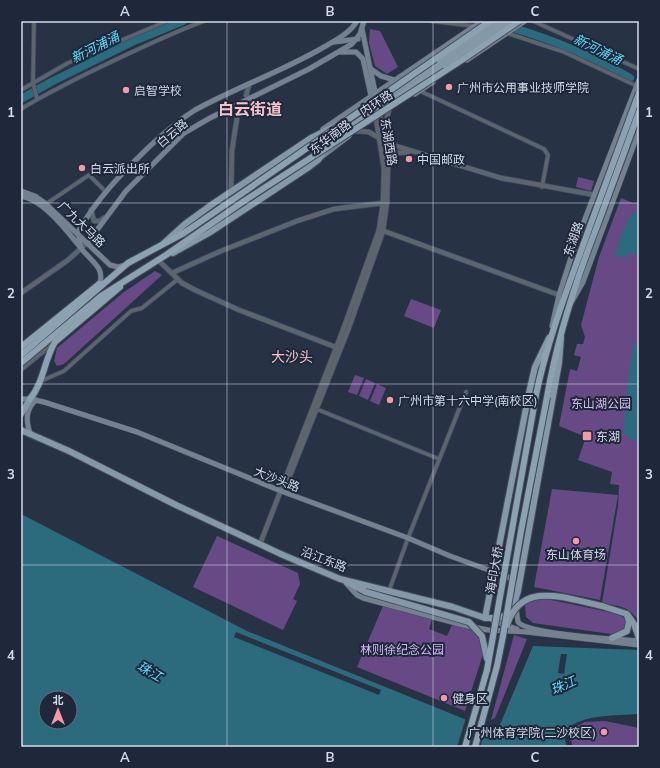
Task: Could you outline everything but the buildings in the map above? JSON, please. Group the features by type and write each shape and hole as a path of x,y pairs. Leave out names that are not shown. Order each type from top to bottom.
{"highway":[{"name":"内环路","path":"100,286 128,263 164,242 184,233 490,21"},
{"name":"内环路","path":"21,363 53,340 101,296 166,255 244,201 456,64 519,21"},
{"name":"东湖路","path":"536,395 551,333 559,316 639,92"},
{"name":"东湖路","path":"547,397 561,334 570,306 596,228 639,112"},
{"path":"21,355 100,286"},
{"path":"21,347 84,294 100,286"},
{"path":"33,399 41,381 53,340"},
{"name":"海印大桥","path":"465,747 487,670 536,395"},
{"name":"海印大桥","path":"475,747 498,666 521,531 547,397"}],"main road":[{"name":"白云路","path":"78,232 91,210 105,191 182,118 249,86 331,43 349,31 357,21"},
{"path":"362,29 364,21"},
{"name":"东华南路","path":"164,242 185,224 230,192 482,21"},
{"path":"318,160 318,146 311,138 338,125 375,102 412,87 442,63 500,21"},
{"path":"318,160 332,141 377,109 388,98 509,21"},
{"name":"东华南路","path":"166,255 209,233 295,176 356,131 477,54 525,21"},
{"path":"475,26 478,46 477,54"},
{"name":"白云路","path":"88,242 104,218 126,191 178,139 193,127 251,99 337,53 357,39 362,29"},
{"name":"东湖西路","path":"362,29 371,69 378,117"},
{"path":"331,43 357,39 364,42"},
{"name":"东湖西路","path":"337,53 352,51 362,57 374,94"},
{"path":"371,69 381,76 394,80"},
{"path":"518,591 514,604 506,615 500,618 485,618 497,564 510,487 535,367 551,333 559,295 576,242 639,80"},
{"path":"624,117 631,116 639,120"},
{"path":"570,306 582,282 639,131"},
{"path":"285,156 292,163 295,176"},
{"name":"广九大马路","path":"21,191 35,196 46,204 78,232 110,265 118,267 128,263"},
{"name":"广九大马路","path":"21,196 33,200 63,226 99,269 100,286"},
{"path":"78,232 81,248"},
{"path":"561,334 559,363 518,591 516,609 518,622 534,630 639,641"},
{"name":"大沙头路","path":"21,399 33,399 137,432 281,491 495,572 514,581 518,591"},
{"path":"21,414 33,399"},
{"path":"30,434 27,424 27,414 33,399"},
{"name":"沿江东路","path":"21,430 260,544 340,579 453,607 529,632 639,645"},
{"path":"497,564 499,568 507,572 521,572"},
{"path":"340,579 366,592 469,622 479,631 485,642 487,670"},
{"path":"340,579 349,585 357,595 363,598 463,625 488,630 529,632"},
{"path":"503,636 509,618 515,609 527,599 537,595 548,595 602,606 627,614 634,624 639,638"},
{"path":"612,638 627,630 629,622 627,614"}],"street":[{"path":"34,21 33,84 36,97"},
{"path":"21,90 74,60 167,21"},
{"path":"21,109 36,97 171,34 204,21"},
{"path":"431,21 475,26 508,33 564,52 637,87"},
{"path":"475,26 494,21"},
{"path":"478,46 515,21"},
{"path":"533,21 639,69"},
{"path":"249,86 246,95 251,99"},
{"path":"412,87 544,149 548,156 542,187"},
{"path":"230,192 232,150 239,105"},
{"path":"383,131 389,110"},
{"name":"东湖西路","path":"378,117 386,143 388,158 388,196 381,230"},
{"name":"东湖西路","path":"378,117 379,138 383,162 383,203 381,230"},
{"path":"169,130 177,133 178,139"},
{"path":"356,131 370,132 379,138"},
{"path":"386,143 501,178 542,187 595,195"},
{"path":"383,162 397,154 412,152"},
{"path":"46,204 89,175 105,191"},
{"path":"172,273 221,250 297,221 334,209 383,203"},
{"path":"91,210 94,221 100,221 104,218"},
{"path":"260,544 338,348 381,230 559,295"},
{"name":"白云路","path":"21,293 68,260 88,242"},
{"path":"158,260 178,279 195,290 239,310 338,348"},
{"path":"41,381 64,371 131,311 142,308 178,279"},
{"path":"21,370 53,340"},
{"path":"389,590 466,392"},
{"path":"314,409 439,459"}],"green space":[{"path":"370,29 380,31 398,67 387,74 375,66 369,43"},
{"path":"578,177 594,181 591,191 576,187"},
{"name":"东山湖公园","path":"621,198 633,203 639,202 639,622 628,610 618,606 602,603 618,506 619,485 610,484 612,472 578,460 586,437 559,426 570,369 577,371 581,357 574,355 577,344 583,344 585,337 581,325 599,257"},
{"path":"155,271 162,275 64,364 57,366 54,361 57,348 124,292"},
{"path":"411,299 441,310 434,328 404,316"},
{"path":"355,375 364,378 357,395 348,392"},
{"path":"366,379 375,383 368,400 359,396"},
{"path":"377,384 386,388 379,405 370,401"},
{"name":"东山体育场","path":"552,489 618,495 600,600 534,587"},
{"path":"217,536 298,573 300,584 293,599 297,601 283,630 193,587"},
{"path":"542,598 618,614 625,619 626,627 619,632 611,634 533,623 526,617 525,604 533,599"},
{"name":"林则徐纪念公园","path":"383,606 432,619 429,629 447,636 452,625 475,630 481,641 483,654 465,711 357,667"},
{"path":"514,635 527,639 495,718 491,720"},
{"name":"广州体育学院(二沙校区)","path":"605,721 639,728 639,747 573,747 569,735 571,729 585,722"}],"water":[{"path":"639,209 639,256 629,252 627,257 615,256 621,236 630,216"},
{"name":"东湖","path":"634,343 639,345 639,442 629,438 623,433 630,362"},
{"name":"珠江","path":"21,514 247,631 489,729 499,727 533,646 639,650 639,714 598,717 578,722 569,727 563,734 567,747 21,747"}],"pier":[{"path":"236,632 381,690 379,695 234,637"},
{"path":"561,654 567,654 564,674 558,673"},
{"path":"466,718 487,726 480,747 457,747"}],"waterway":[{"name":"新河浦涌","path":"21,99 51,82 134,41 183,21"},
{"name":"新河浦涌","path":"507,26 570,48 601,62 630,78"}],"place":[{"name":"广州市公用事业技师学院","path":"449,87"},
{"name":"启智学校","path":"126,90"},
{"name":"中国邮政","path":"409,159"},
{"name":"白云派出所","path":"82,168"},
{"name":"广州市第十六中学(南校区)","path":"390,400"},
{"name":"东湖","path":"587,436"},
{"name":"东山体育场","path":"576,541"},
{"name":"健身区","path":"444,698"},
{"name":"广州体育学院(二沙校区)","path":"604,732"}],"district":[{"name":"白云街道","path":"250,109"},
{"name":"大沙头","path":"292,357"}]}
